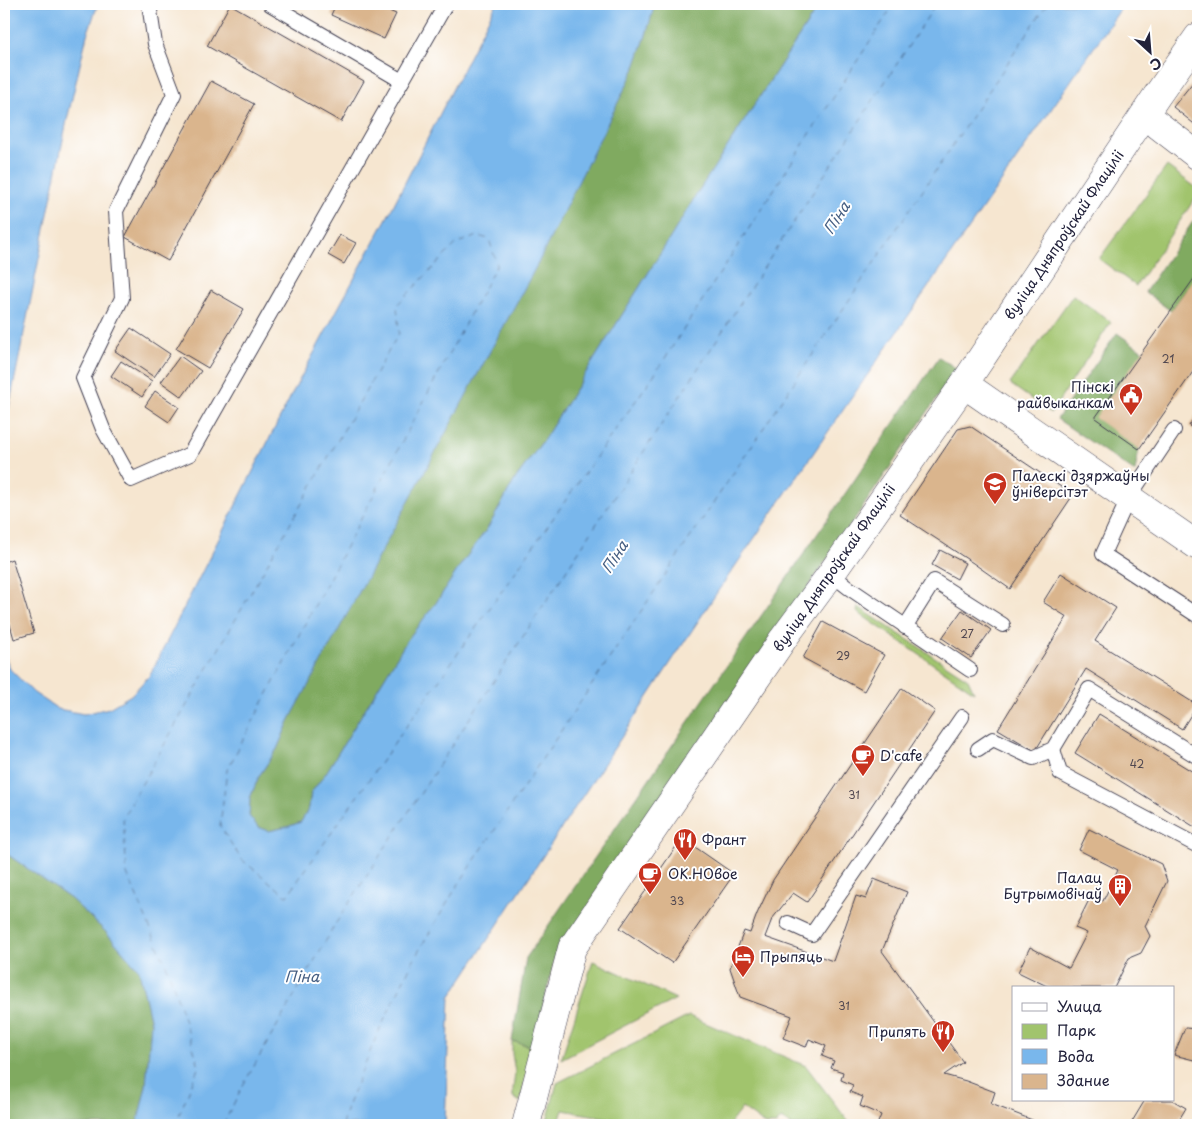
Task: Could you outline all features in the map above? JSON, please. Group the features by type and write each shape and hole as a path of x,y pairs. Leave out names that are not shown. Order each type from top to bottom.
{"street":[{"name":"вуліца Дняпроўскай Флаціліі","path":"526,1125 572,948 783,639 831,574 964,384 1198,37"},
{"path":"1144,115 1198,156"},
{"path":"964,384 1198,546"}],"lane":[{"path":"149,4 155,44 174,94 116,211 122,298 83,378 103,430 131,480 190,454 446,4"},
{"path":"270,4 402,81"},
{"path":"1174,430 1129,497 1103,554 1198,616"},
{"path":"831,574 905,627 970,670"},
{"path":"905,627 934,581 1003,625"},
{"path":"978,749 993,739 1033,758 1053,749 1089,689 1198,757"},
{"path":"788,923 812,934 962,717"},
{"path":"1053,749 1060,773 1198,846"}],"green space":[{"path":"655,4 820,4 700,189 545,438 516,478 489,526 436,603 408,639 326,773 311,793 309,808 301,822 269,831 258,827 249,817 250,798 259,776 277,749 289,721 645,38"},
{"path":"1167,166 1198,189 1198,194 1136,286 1099,259"},
{"path":"1198,214 1198,273 1171,311 1145,292"},
{"path":"1073,295 1111,322 1051,413 1010,384"},
{"path":"1117,333 1143,351 1139,449 1135,472 1057,419"},
{"path":"939,357 957,369 555,958 533,1047 512,1041 526,958"},
{"path":"858,607 968,679 974,692 857,612"},
{"path":"4,852 71,899 106,932 139,970 151,1023 146,1086 137,1125 4,1125"},
{"path":"593,961 676,999 561,1059"},
{"path":"689,1016 806,1066 851,1125 791,1125 781,1119 776,1125 765,1125 742,1108 729,1125 647,1125 563,1110 558,1125 546,1125 557,1083"},
{"path":"512,1041 533,1047 520,1102 513,1097 515,1072"}],"water":[{"path":"4,4 98,4 87,35 67,120 4,432"},
{"name":"Піна","path":"496,4 655,4 634,70 537,265 289,721 277,749 259,776 250,798 249,816 258,827 269,831 301,822 309,808 311,793 326,773 408,639 436,603 489,526 516,478 545,438 700,189 820,4 1124,4 718,591 450,997 445,1125 137,1125 146,1086 151,1023 139,970 106,932 71,899 4,852 4,654 10,669 34,693 58,709 84,714 109,708 131,695 150,675 294,390 389,214"}],"building":[{"path":"230,4 364,81 341,122 207,46"},
{"path":"336,4 373,4 396,14 384,39 331,15"},
{"path":"1198,76 1198,127 1173,107"},
{"path":"211,81 254,104 168,261 125,237"},
{"path":"340,235 356,243 344,264 328,255"},
{"path":"1198,273 1198,367 1139,449 1095,418"},
{"path":"211,290 244,309 208,368 176,349"},
{"path":"131,328 170,354 154,377 115,351"},
{"path":"180,356 201,371 182,397 161,382"},
{"path":"121,361 152,381 142,397 111,376"},
{"path":"155,391 179,407 169,422 145,406"},
{"path":"1198,412 1198,432 1189,426"},
{"name":"Палескі дзяржаўны ўніверсітэт","path":"970,426 1073,495 1010,589 900,515 958,429"},
{"path":"940,550 965,563 957,579 932,565"},
{"path":"12,559 34,633 14,639 4,603 4,562"},
{"path":"1061,573 1116,608 1095,641 1197,705 1182,729 1086,669 1035,751 998,729 1067,617 1043,602"},
{"path":"962,610 991,630 971,658 942,638"},
{"path":"823,622 884,655 864,691 803,658"},
{"path":"902,688 935,711 807,902 793,893 772,919 765,937 833,961 856,896 866,899 874,879 907,892 882,951 963,1062 944,1075 995,1092 991,1104 1040,1123 1039,1125 877,1125 881,1115 860,1106 863,1097 850,1092 853,1085 841,1080 843,1072 831,1068 834,1061 822,1056 826,1046 809,1039 806,1047 783,1038 792,1016 740,997 730,968 744,931 750,933 773,880"},
{"path":"1099,714 1198,775 1198,829 1075,753"},
{"name":"Палац Бутрымовічаў","path":"1089,829 1161,864 1167,881 1145,926 1150,936 1141,953 1129,958 1115,986 1047,986 1018,972 1030,947 1069,968 1087,933 1075,928 1091,896 1103,901 1118,870 1079,850"},
{"path":"682,838 734,874 672,963 620,928"},
{"path":"1185,1028 1198,1029 1198,1061 1174,1055"},
{"path":"1174,1101 1186,1108 1177,1123 1182,1125 1130,1125 1144,1102"}],"ferry route":[{"path":"175,1125 199,1066 169,972 127,874 123,817 399,333 397,305 457,243 478,236 489,239 497,264 227,770 220,826 241,859 287,896 656,372 894,4"},
{"path":"223,1125 242,1087 336,923 936,4"},
{"path":"342,1125 347,1107 377,1035 414,959 456,888 1047,4"}],"place":[{"name":"Пінскі райвыканкам","path":"1131,416"},
{"name":"Палескі дзяржаўны ўніверсітэт","path":"995,505"},
{"name":"D'cafe","path":"863,777"},
{"name":"Франт","path":"685,861"},
{"name":"ОК.НОвое","path":"650,895"},
{"name":"Палац Бутрымовічаў","path":"1120,907"},
{"name":"Прыпяць","path":"743,978"},
{"name":"Припять","path":"943,1053"}]}
